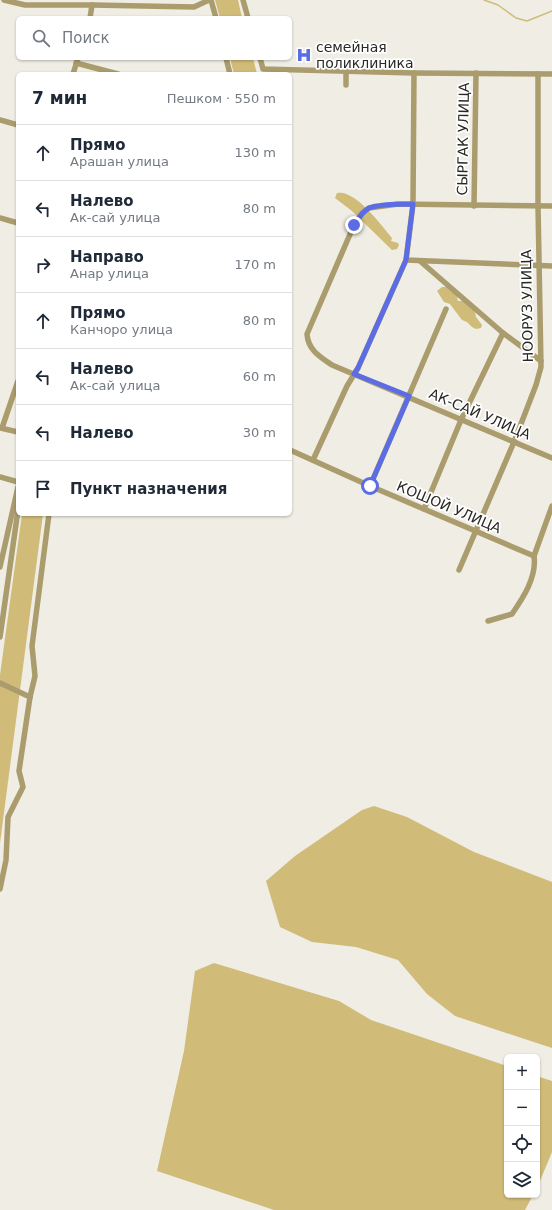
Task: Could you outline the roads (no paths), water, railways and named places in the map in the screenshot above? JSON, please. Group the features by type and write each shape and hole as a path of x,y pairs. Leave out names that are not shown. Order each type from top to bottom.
{"street":[{"path":"4,0 25,5 194,7 210,0 215,16"},
{"path":"243,0 247,16"},
{"path":"90,16 92,5"},
{"path":"74,72 77,60 112,72"},
{"path":"226,60 230,72"},
{"path":"260,60 263,70 552,74"},
{"path":"346,72 346,85"},
{"path":"313,460 347,386 358,368 406,260 413,204 414,73"},
{"name":"СЫРГАК УЛИЦА","path":"474,206 476,73"},
{"name":"НООРУЗ УЛИЦА","path":"459,570 514,442 536,385 541,366 538,206 538,74"},
{"path":"0,120 16,124"},
{"name":"АК-САЙ УЛИЦА","path":"413,204 398,204 369,208 362,213 354,225 307,334 307,341 318,356 332,365 409,396 461,420 552,458"},
{"path":"413,204 552,206"},
{"path":"0,218 16,222"},
{"path":"406,260 552,266"},
{"path":"420,261 503,333 541,360"},
{"path":"370,486 446,309"},
{"path":"424,509 461,420 503,333"},
{"path":"16,387 1,428 16,432"},
{"name":"КОШОЙ УЛИЦА","path":"292,451 534,556"},
{"path":"0,477 16,481"},
{"path":"0,567 1,555 16,495"},
{"path":"488,621 512,614 525,594 535,565 534,556 552,506"},
{"path":"0,637 17,516"},
{"path":"0,889 6,860 8,816 23,787 18,771 28,695 35,676 32,646 49,516"},
{"path":"1,555 13,550"},
{"path":"0,683 28,695"}],"waterway":[{"path":"484,0 498,5 516,18 527,21 552,11"}],"place":[{"name":"семейная поликлиника","path":"304,55"}]}
